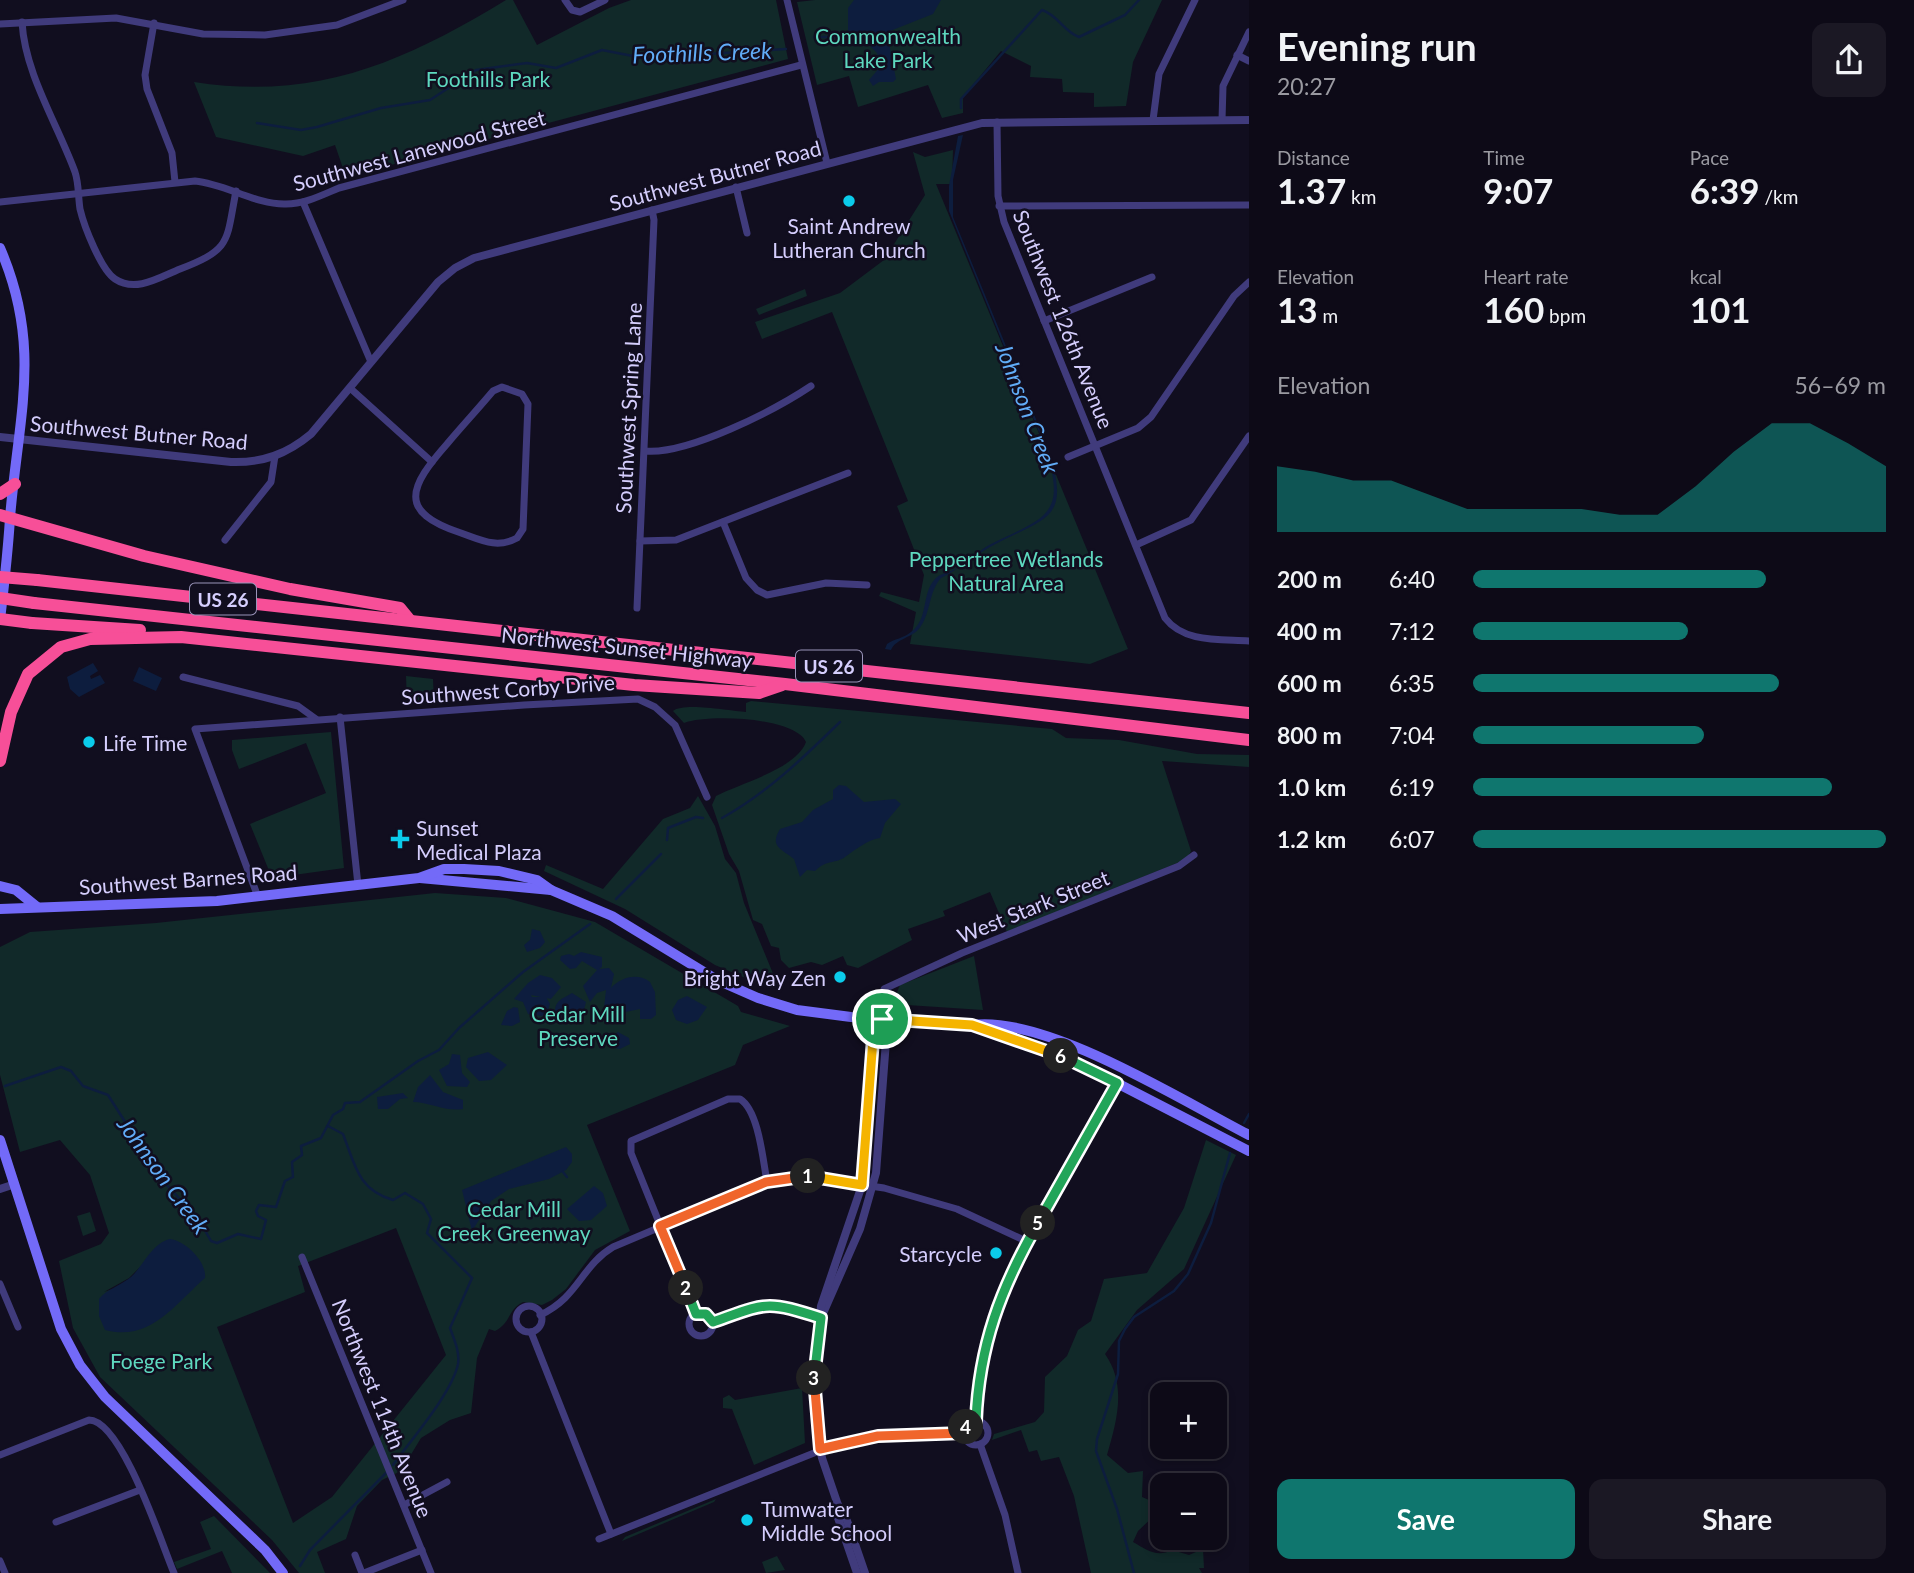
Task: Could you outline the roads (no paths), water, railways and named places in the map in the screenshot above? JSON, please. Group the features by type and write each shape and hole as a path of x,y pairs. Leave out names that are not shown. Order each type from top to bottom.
{"highway":[{"path":"0,494 15,484"},
{"path":"5,517 144,556 290,589 400,608 409,619"},
{"name":"Northwest Sunset Highway","path":"0,577 409,619 1249,713"},
{"name":"Northwest Sunset Highway","path":"0,598 785,684 1249,740"},
{"path":"0,619 156,631 181,637"},
{"path":"0,761 11,712 22,684 36,665 61,647 90,639 181,637 634,685 759,693 785,684"}],"main road":[{"path":"0,248 22,310 26,343 21,438 15,484 5,517 0,619"},
{"name":"Southwest Barnes Road","path":"0,909 258,897 419,878 444,869 499,872 537,880 551,890 612,916 717,980 758,998 817,1013 972,1025"},
{"path":"489,883 499,872"},
{"name":"Southwest Barnes Road","path":"419,878 445,883 489,883 534,891 551,890"},
{"path":"0,886 16,890 37,907"},
{"path":"972,1025 1057,1054 1249,1151"},
{"path":"972,1025 1006,1025 1071,1045 1249,1135"},
{"path":"0,1140 61,1329 80,1364 105,1397 259,1545 283,1573"}],"street":[{"path":"0,24 116,18 203,34 265,35 337,25 402,0"},
{"path":"565,0 576,11 605,0"},
{"path":"787,0 827,163"},
{"path":"1153,120 1159,74 1195,0"},
{"path":"22,22 24,48 76,174 83,217 104,267 118,281 134,285 211,257 220,250 227,237 236,191"},
{"path":"154,23 145,75 147,89 172,153 175,182"},
{"path":"1222,120 1223,86 1249,32"},
{"path":"1237,55 1249,61"},
{"name":"Southwest Lanewood Street","path":"0,202 175,182 208,182 268,202 285,205 303,202 339,188 801,65"},
{"name":"Southwest Butner Road","path":"0,437 231,462 275,456 311,434 438,282 461,264 934,133 997,122 1249,120"},
{"name":"Southwest 126th Avenue","path":"997,122 999,206 1166,618 1174,629 1189,636 1249,641"},
{"path":"736,187 747,233"},
{"path":"303,202 370,362"},
{"path":"999,206 1249,205"},
{"name":"Southwest Spring Lane","path":"637,608 654,220 652,210"},
{"path":"1044,321 1152,277"},
{"path":"1068,457 1138,428 1151,417 1234,296 1249,282"},
{"path":"645,451 674,450 780,407 811,386"},
{"path":"350,388 432,462"},
{"path":"512,388 522,394 528,404 523,528 517,538 498,545 433,523 421,512 415,491 417,480 432,462 493,391 512,388"},
{"path":"1136,544 1191,520 1249,436"},
{"name":"Southwest Butner Road","path":"225,540 271,482 275,456"},
{"path":"640,541 676,540 848,473"},
{"path":"723,522 746,578 757,590 767,595 826,583 867,585"},
{"path":"183,677 298,706 317,719"},
{"name":"Southwest Corby Drive","path":"258,897 194,729 340,717 638,699 655,706 675,725 707,797"},
{"path":"340,717 358,885"},
{"name":"West Stark Street","path":"882,1019 884,989 962,953 1179,866 1194,855"},
{"path":"865,1573 844,1512 838,1505 820,1449 814,1388 824,1293 862,1185 873,1039 882,1019"},
{"path":"821,1318 828,1308 860,1229 873,1186 878,1157 886,1041 882,1019"},
{"path":"976,1421 986,1343 1003,1288 1117,1083"},
{"path":"696,1314 630,1150 631,1141 639,1135 728,1099 740,1099 747,1105 758,1132 766,1182"},
{"path":"540,1315 570,1296 607,1250 766,1182 809,1176 873,1186 966,1212 1028,1242"},
{"path":"0,1189 15,1184"},
{"name":"Northwest 114th Avenue","path":"302,1257 431,1573"},
{"path":"0,1284 4,1303 18,1327"},
{"path":"713,1322 764,1304 779,1305 821,1318"},
{"path":"540,1315 528,1307 518,1313 519,1328 531,1332 611,1534"},
{"path":"696,1314 690,1323 697,1335 710,1332 713,1322"},
{"path":"696,1314 706,1314 713,1322"},
{"path":"531,1332 539,1327 540,1315"},
{"path":"0,1455 89,1420 102,1424 127,1457 174,1573"},
{"path":"976,1421 984,1425 988,1432 980,1444 967,1441 964,1433 968,1424 976,1421"},
{"path":"599,1539 820,1449 878,1436 964,1433"},
{"path":"980,1444 1005,1514 1018,1573"},
{"path":"404,1505 447,1482"},
{"path":"56,1522 140,1490"},
{"path":"838,1505 837,1515 857,1573"},
{"path":"355,1555 363,1573 422,1550"},
{"path":"0,1561 5,1573"}],"water":[{"path":"854,0 941,0 933,14 890,31 888,38 896,79 893,82 879,82 873,86 869,80 881,66 877,53 869,45 848,43 848,8"},
{"path":"963,135 953,180 953,217 1047,446 1057,489 1050,513 1040,521 990,547 954,571 941,578 934,589 921,626 891,650 885,649 887,644 917,627 928,592 937,577 959,567 989,545 1037,520 1047,512 1054,488 1045,447 949,211 949,186 958,136"},
{"path":"93,663 98,671 90,676 91,679 100,675 105,683 79,697 70,689 67,677"},
{"path":"139,667 162,678 156,691 133,681"},
{"path":"839,785 846,786 864,802 895,799 901,804 885,823 880,838 815,871 807,870 800,877 794,859 776,844 777,835 780,829 802,822 813,810 833,799 833,790"},
{"path":"532,929 540,931 545,942 540,948 527,952 524,945 530,940"},
{"path":"581,952 602,957 602,967 599,969 609,968 614,974 611,988 619,981 634,977 650,982 655,992 656,1015 651,1019 640,1019 640,1009 611,1015 604,1008 606,990 597,993 590,1002 583,986 597,970 582,961 576,968 570,969 560,960 561,956 574,956"},
{"path":"540,975 552,978 561,987 551,999 547,998 550,1004 547,1013 542,1016 528,1014 523,1002 514,999 528,983"},
{"path":"572,993 586,1002 584,1010 571,1017 559,1016 555,1011 557,1004"},
{"path":"687,996 707,1007 698,1020 687,1024 676,1020 672,1010 678,1000"},
{"path":"518,1008 520,1022 512,1026 501,1025 507,1011"},
{"path":"618,1032 629,1038 630,1044 620,1049 609,1047 612,1044 609,1038"},
{"path":"488,1052 507,1065 491,1080 479,1081 466,1067 468,1058"},
{"path":"452,1054 460,1055 462,1073 470,1082 467,1087 447,1086 439,1070 449,1064"},
{"path":"430,1075 443,1092 463,1100 463,1109 413,1102 418,1087"},
{"path":"403,1093 408,1098 400,1099 388,1109 378,1109 377,1097"},
{"path":"566,1147 572,1154 572,1162 566,1170 549,1179 509,1189 491,1201 472,1231 462,1190"},
{"path":"594,1186 603,1193 607,1206 591,1220 579,1221 567,1209"},
{"path":"170,1239 194,1253 203,1265 205,1278 149,1326 136,1331 105,1330 99,1316 99,1299 131,1277 158,1245"}],"waterway":[{"name":"Johnson Creek","path":"961,108 961,99 1042,10 1079,37 1125,15 1139,0"},
{"name":"Foothills Creek","path":"814,37 849,37"},
{"name":"Foothills Creek","path":"257,123 301,130 317,127 381,108 430,100 476,70 527,63 556,68 602,50 643,58 786,49"},
{"name":"Johnson Creek","path":"722,818 769,786 840,722"},
{"name":"Johnson Creek","path":"667,840 668,828 696,817 703,818"},
{"name":"Johnson Creek","path":"616,899 661,854"},
{"name":"Johnson Creek","path":"5,1086 61,1067 71,1071 83,1086 108,1095 162,1180 198,1218 211,1241 217,1243 238,1234 261,1239 266,1220 258,1216 256,1211 259,1205 276,1207 285,1181 293,1177 292,1162 302,1155 301,1146 321,1138 333,1115 343,1109 345,1103 360,1102 418,1061 439,1050 459,1028 523,972 590,924"},
{"path":"1244,1123 1249,1114"},
{"path":"328,1126 343,1134 359,1175 372,1190 393,1200 405,1193 423,1204 431,1219 427,1233 472,1278 450,1328 458,1355 454,1376 440,1402 393,1465"},
{"path":"1134,1573 1117,1509 1096,1451 1097,1439 1118,1374 1119,1341 1134,1317 1174,1291 1188,1274 1211,1223 1230,1153"},
{"path":"563,1172 567,1177"},
{"path":"300,1566 310,1550 386,1473"}],"place":[{"name":"Saint Andrew Lutheran Church","path":"849,201"},
{"name":"Life Time","path":"89,742"},
{"name":"Sunset Medical Plaza","path":"400,839"},
{"name":"Bright Way Zen","path":"840,977"},
{"name":"Starcycle","path":"996,1253"},
{"name":"Tumwater Middle School","path":"747,1520"}],"park label":[{"name":"Commonwealth Lake Park","path":"888,47"},
{"name":"Foothills Park","path":"488,78"},
{"name":"Peppertree Wetlands Natural Area","path":"1006,570"},
{"name":"Cedar Mill Preserve","path":"578,1025"},
{"name":"Cedar Mill Creek Greenway","path":"514,1220"},
{"name":"Foege Park","path":"161,1360"}]}
